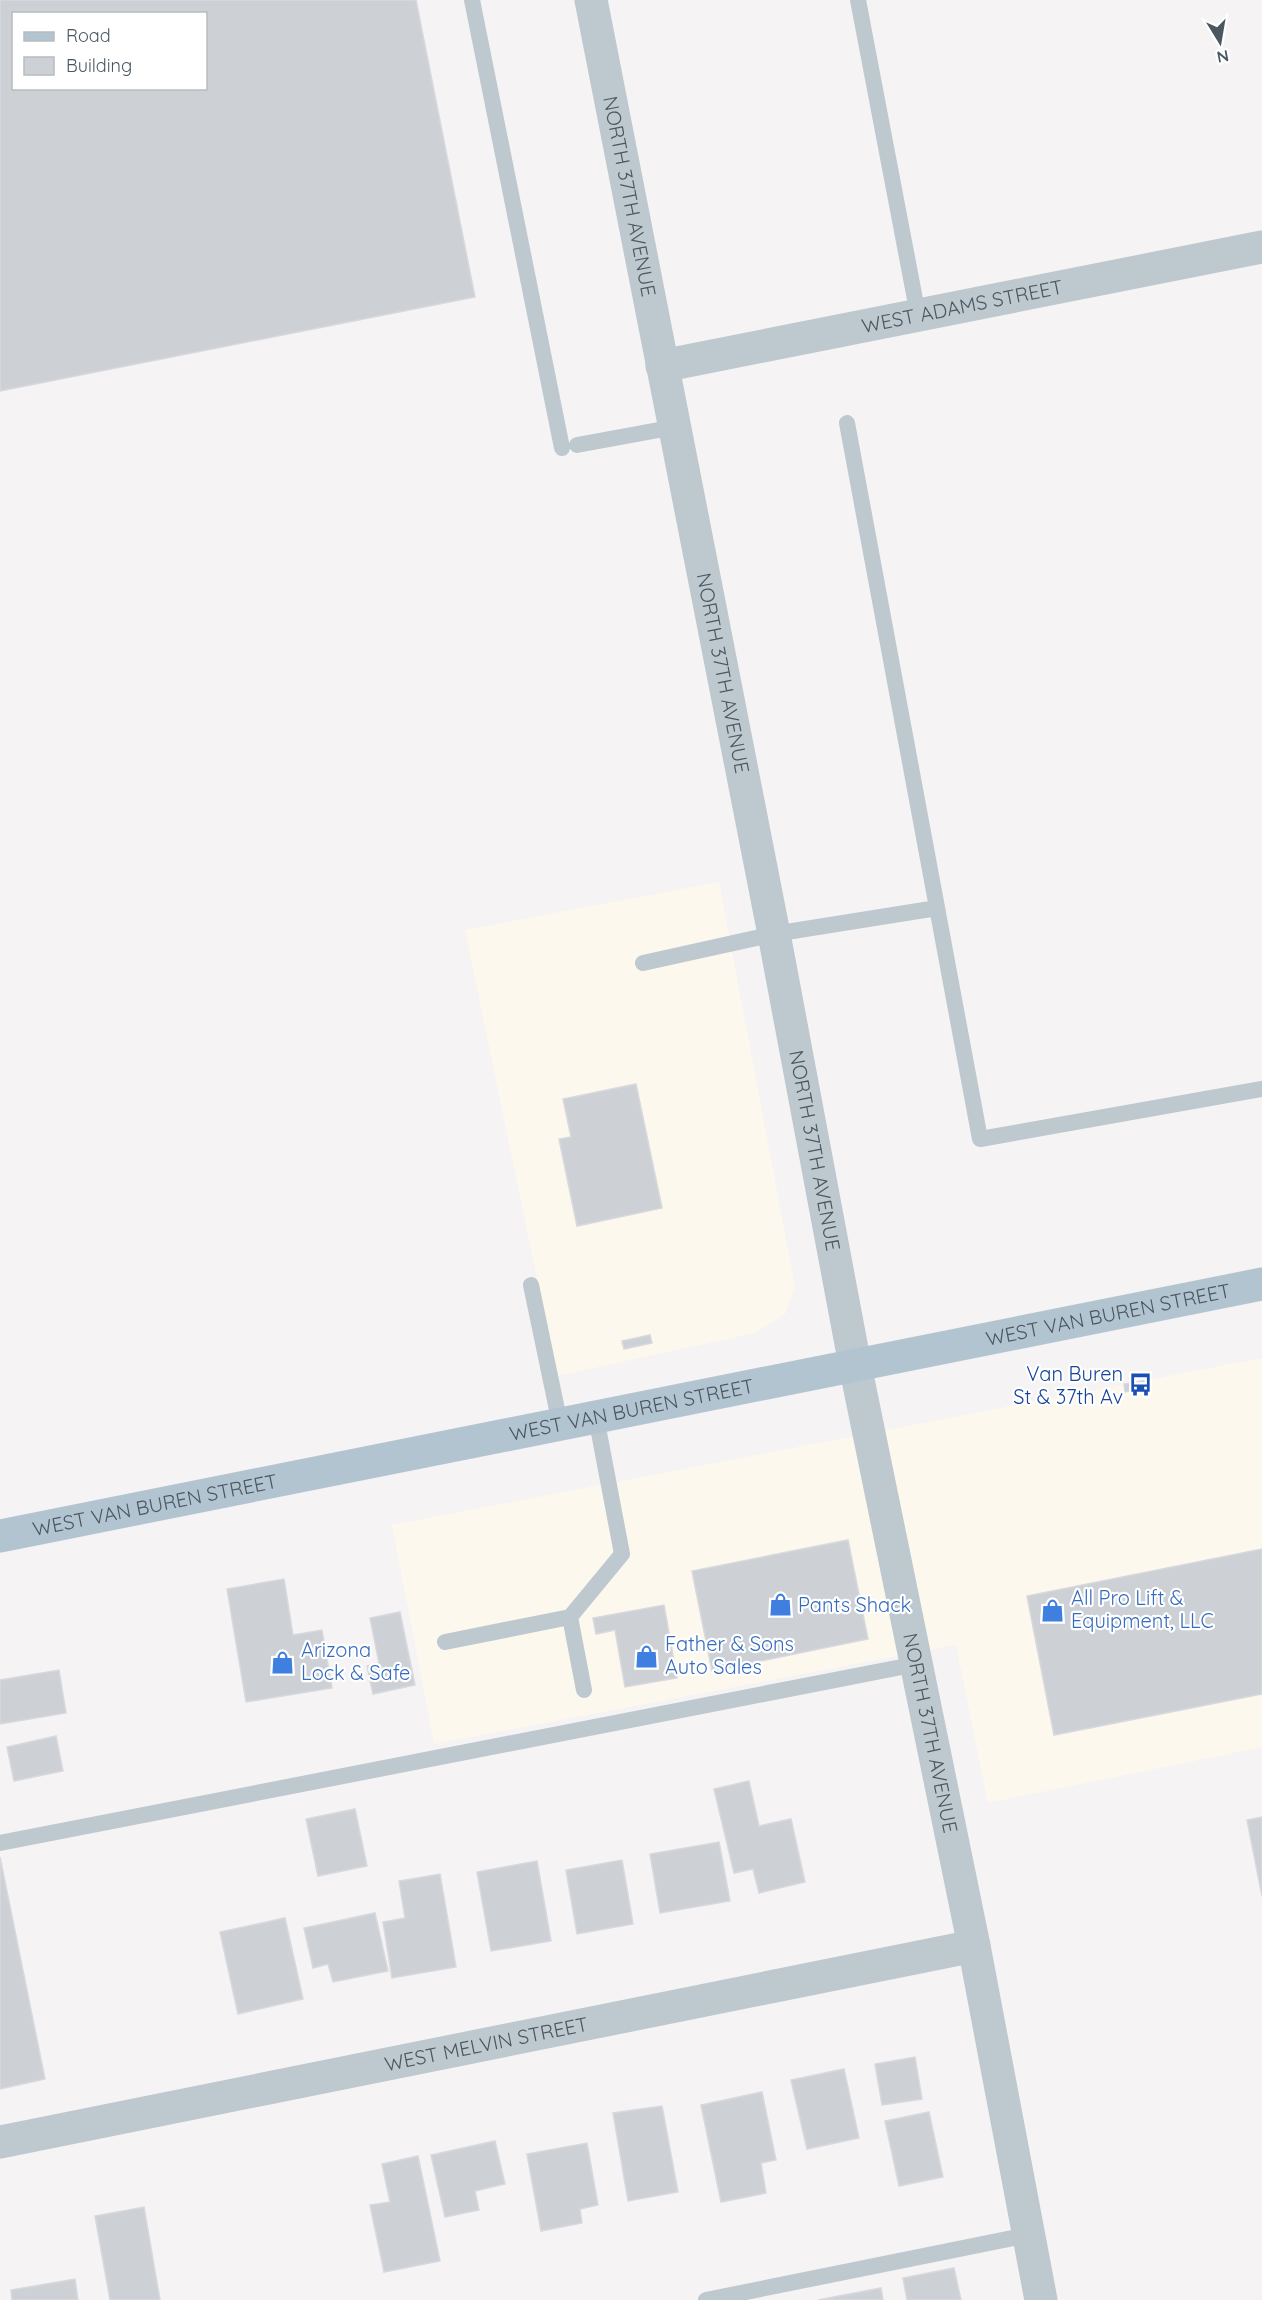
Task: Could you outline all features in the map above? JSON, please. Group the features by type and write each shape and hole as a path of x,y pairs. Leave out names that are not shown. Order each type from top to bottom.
{"main road":[{"name":"WEST VAN BUREN STREET","path":"0,1536 1262,1284"}],"street":[{"name":"NORTH 37TH AVENUE","path":"591,0 774,934 855,1365 974,1946 1041,2300"},
{"name":"WEST ADAMS STREET","path":"662,366 1262,247"},
{"name":"WEST MELVIN STREET","path":"0,2142 974,1946"}],"lane":[{"path":"472,0 570,446 675,427"},
{"path":"858,0 918,315"},
{"path":"847,423 980,1139 1262,1089"},
{"path":"643,963 774,934 937,908"},
{"path":"531,1285 560,1425"},
{"path":"445,1642 570,1617 622,1554 596,1417"},
{"path":"570,1617 584,1690"},
{"path":"0,1843 917,1664"},
{"path":"706,2300 1028,2235"}],"shaded area":[{"path":"719,882 795,1287 785,1314 755,1333 557,1376 465,930"},
{"path":"1262,1358 1262,1747 988,1803 956,1645 434,1744 392,1525"}],"building":[{"path":"0,0 416,0 475,297 0,391"},
{"path":"636,1084 662,1208 577,1226 559,1139 571,1137 563,1099"},
{"path":"650,1335 652,1343 624,1349 622,1341"},
{"path":"1147,1380 1148,1388 1125,1392 1124,1384"},
{"name":"Pants Shack","path":"848,1540 868,1639 712,1671 692,1571"},
{"path":"1262,1549 1262,1694 1054,1735 1027,1596"},
{"name":"Arizona Lock & Safe","path":"284,1579 293,1635 322,1630 332,1688 246,1702 227,1589"},
{"name":"Father & Sons Auto Sales","path":"664,1605 677,1678 625,1687 615,1630 596,1634 593,1618"},
{"path":"400,1612 415,1685 373,1694 367,1666 379,1663 370,1618"},
{"path":"59,1670 66,1713 0,1724 0,1680"},
{"path":"56,1736 63,1771 14,1781 7,1747"},
{"path":"749,1781 759,1826 791,1819 805,1882 759,1893 753,1869 734,1873 714,1789"},
{"path":"355,1809 367,1866 318,1876 306,1819"},
{"path":"1262,1817 1262,1896 1247,1820"},
{"path":"719,1842 730,1901 660,1913 650,1854"},
{"path":"0,1857 45,2079 0,2089"},
{"path":"622,1860 633,1924 577,1934 566,1870"},
{"path":"537,1861 551,1941 491,1951 477,1872"},
{"path":"440,1874 456,1967 392,1978 383,1922 405,1918 399,1881"},
{"path":"375,1913 388,1971 333,1982 328,1964 313,1968 304,1928"},
{"path":"285,1918 303,1999 238,2014 220,1932"},
{"path":"915,2057 922,2099 882,2105 875,2064"},
{"path":"844,2069 859,2138 807,2149 791,2080"},
{"path":"762,2092 776,2160 761,2163 766,2193 721,2202 701,2105"},
{"path":"662,2106 678,2192 628,2201 613,2113"},
{"path":"929,2112 943,2177 899,2186 885,2121"},
{"path":"495,2141 505,2184 475,2191 479,2210 445,2217 431,2155"},
{"path":"587,2143 598,2205 580,2209 582,2223 541,2231 527,2154"},
{"path":"418,2156 440,2261 384,2272 370,2205 390,2202 382,2164"},
{"path":"144,2207 160,2300 110,2300 95,2216"},
{"path":"954,2268 961,2300 907,2300 903,2278"},
{"path":"75,2279 78,2300 12,2300 11,2290"},
{"path":"881,2288 883,2300 818,2300"}],"place":[{"name":"Van Buren St & 37th Av","path":"1141,1385"},
{"name":"Pants Shack","path":"780,1605"},
{"name":"All Pro Lift & Equipment, LLC","path":"1053,1610"},
{"name":"Father & Sons Auto Sales","path":"647,1656"},
{"name":"Arizona Lock & Safe","path":"283,1662"}]}
